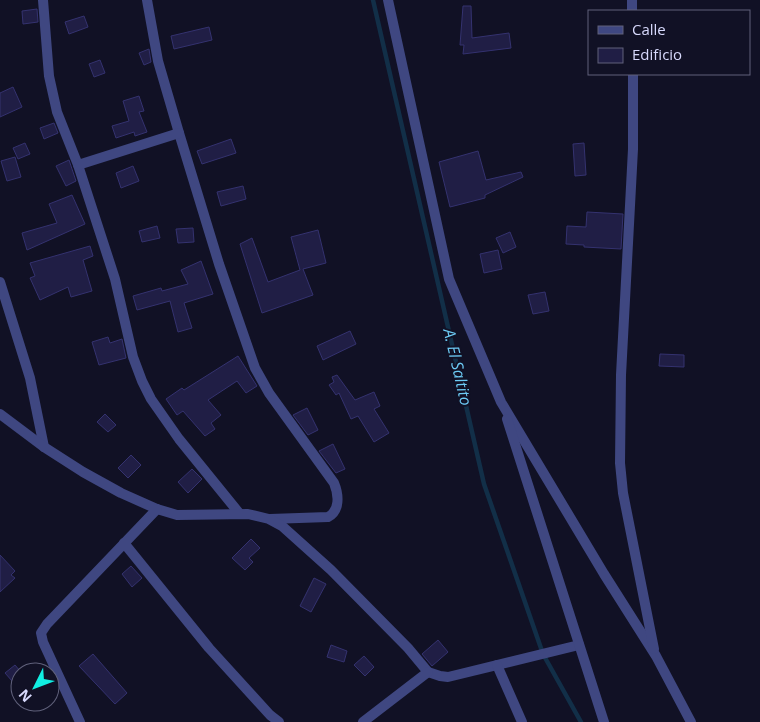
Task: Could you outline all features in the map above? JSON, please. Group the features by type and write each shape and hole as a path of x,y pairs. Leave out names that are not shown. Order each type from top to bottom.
{"street":[{"path":"43,0 47,58 53,94 63,129 78,165 115,279 133,357 142,381 151,399 179,438 240,513"},
{"path":"147,0 158,60 179,133 219,264 255,368 269,393 334,483 337,490 337,506 335,512 328,517 269,519"},
{"path":"388,0 449,279 501,402 604,722"},
{"path":"633,75 633,149 621,375 620,463 623,494 656,656"},
{"path":"78,165 179,133"},
{"path":"0,282 30,378 44,447"},
{"path":"501,402 604,574 656,656 691,722"},
{"path":"0,414 44,447 114,489 157,509 177,515 240,513 269,519 294,536 331,570 408,648 428,672 448,677 579,645"},
{"path":"80,722 43,642 41,632 157,509"},
{"path":"124,543 181,611 209,648 264,708 280,722"},
{"path":"497,665 522,722"},
{"path":"363,722 428,672"}],"building":[{"path":"463,6 471,6 472,38 509,33 511,48 463,54 464,45 460,45"},
{"path":"37,9 38,22 23,24 22,11"},
{"path":"84,16 88,27 69,34 65,22"},
{"path":"209,27 212,40 174,49 171,36"},
{"path":"149,49 151,62 144,65 139,53"},
{"path":"100,60 105,73 94,77 89,64"},
{"path":"13,87 22,107 0,117 0,93"},
{"path":"139,96 144,111 139,112 147,132 135,136 134,132 116,138 112,126 129,121 123,101"},
{"path":"54,123 58,133 44,139 40,128"},
{"path":"231,139 236,153 202,164 197,151"},
{"path":"25,143 30,154 18,159 13,148"},
{"path":"584,143 586,175 575,176 573,144"},
{"path":"478,151 486,180 521,172 523,177 485,195 485,198 450,207 439,162"},
{"path":"15,157 21,177 7,181 1,161"},
{"path":"69,160 76,181 66,186 56,166"},
{"path":"133,166 139,181 121,188 116,173"},
{"path":"243,186 246,199 221,206 217,192"},
{"path":"72,195 85,224 27,250 22,233 57,223 49,204"},
{"path":"587,212 623,214 621,249 566,244 567,226 586,227"},
{"path":"157,226 160,238 142,242 139,231"},
{"path":"193,228 194,242 178,243 176,229"},
{"path":"318,230 326,263 303,269 313,295 262,313 240,244 252,238 268,282 300,270 291,237"},
{"path":"510,232 516,247 503,253 496,238"},
{"path":"90,246 93,256 83,260 92,291 71,297 68,287 40,300 30,278 35,276 30,263"},
{"path":"498,250 502,269 484,273 480,254"},
{"path":"201,261 213,294 184,303 192,328 178,332 170,301 137,310 133,296 161,288 162,291 188,284 181,270"},
{"path":"545,292 549,311 533,314 528,295"},
{"path":"350,331 356,344 323,360 317,346"},
{"path":"108,337 110,343 122,339 126,358 99,365 92,342"},
{"path":"660,354 684,355 684,367 659,366"},
{"path":"238,356 257,386 246,393 237,381 208,400 221,415 211,423 215,429 205,436 183,411 177,415 166,399 182,388 184,390"},
{"path":"337,375 355,400 374,392 380,406 374,409 389,433 374,442 358,416 351,419 339,393 336,395 329,385 334,382 332,377"},
{"path":"307,408 318,430 308,435 293,415"},
{"path":"105,414 116,425 108,432 97,422"},
{"path":"333,444 345,469 336,473 319,451"},
{"path":"131,455 141,465 128,478 118,468"},
{"path":"192,469 202,479 188,493 178,482"},
{"path":"251,539 260,548 249,558 253,562 245,570 232,558"},
{"path":"0,555 15,571 11,575 15,578 0,592"},
{"path":"131,566 142,578 132,587 122,574"},
{"path":"314,578 326,584 311,612 300,606"},
{"path":"438,640 448,652 432,666 422,654"},
{"path":"331,645 347,651 344,662 327,657"},
{"path":"93,654 127,693 115,704 79,666"},
{"path":"364,656 374,667 365,676 354,665"},
{"path":"10,669 10,679 5,673"}],"waterway":[{"name":"A. El Saltito","path":"373,0 484,484 543,654 581,722"}]}
